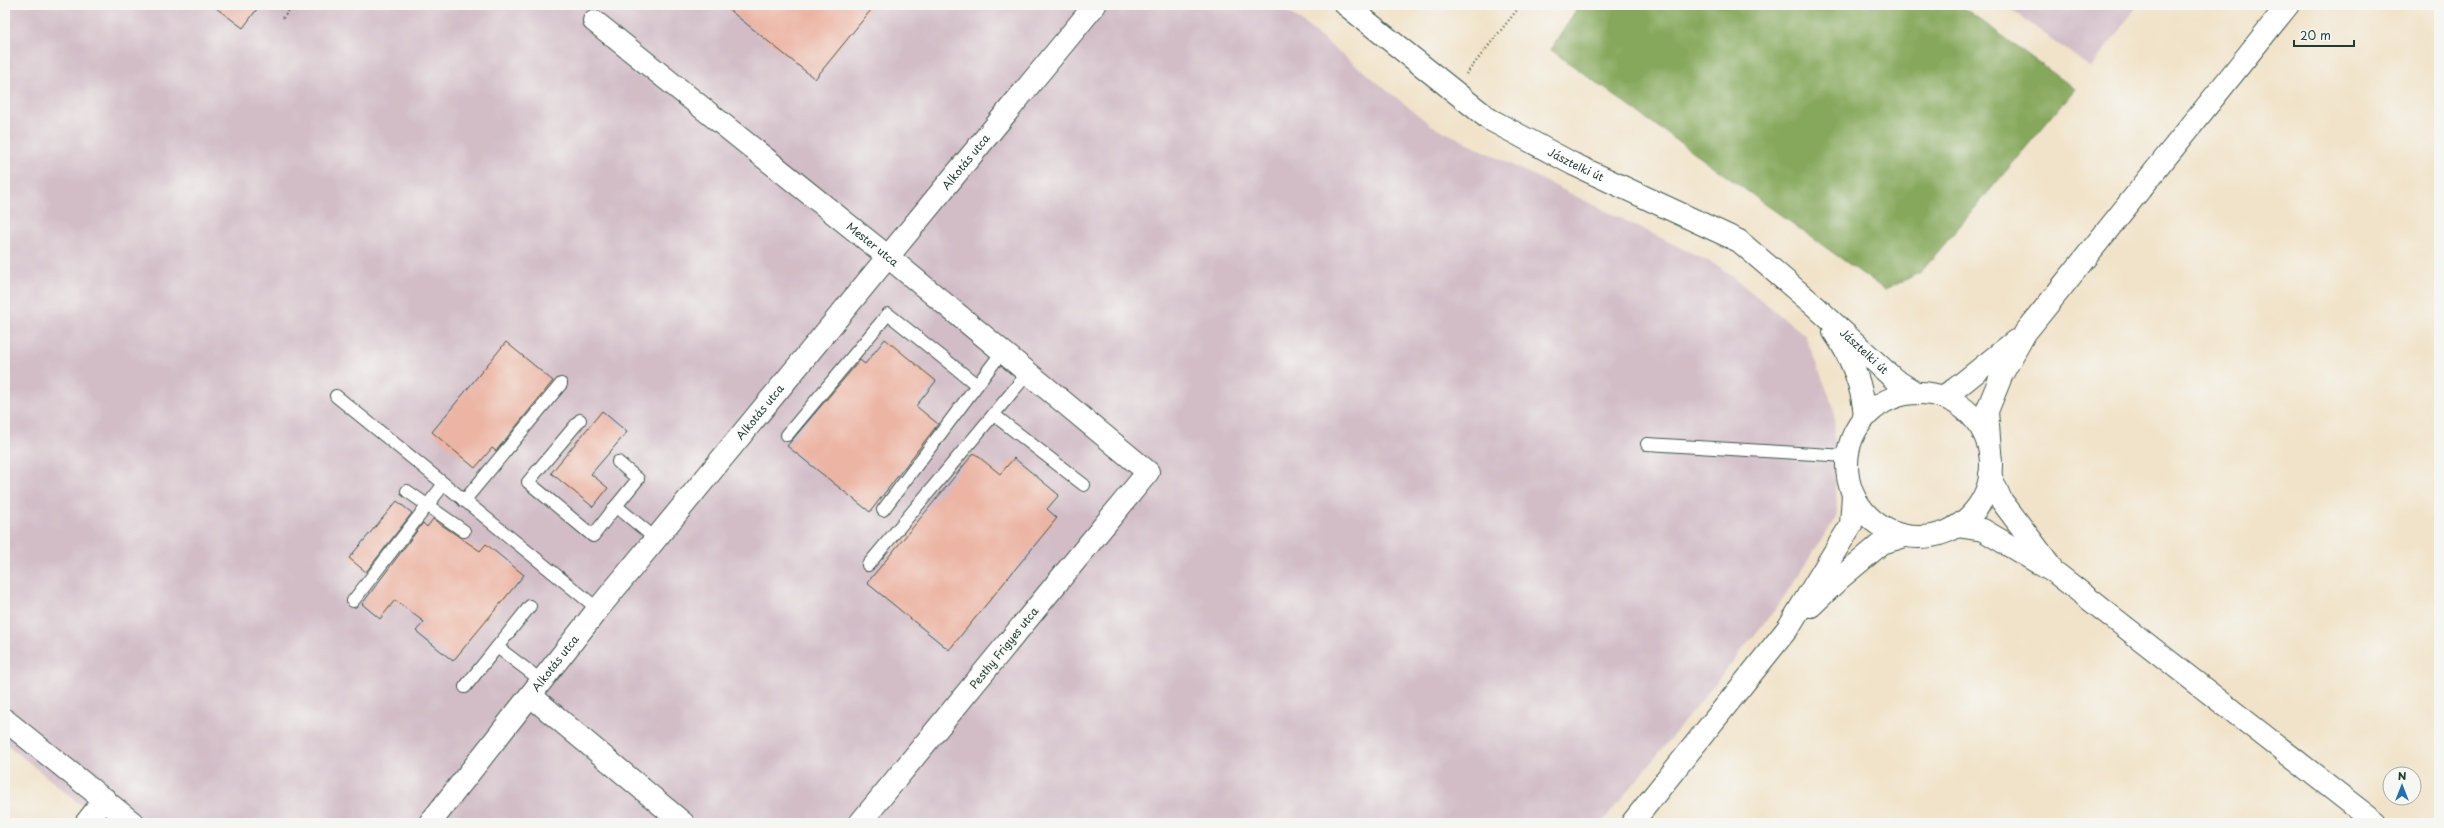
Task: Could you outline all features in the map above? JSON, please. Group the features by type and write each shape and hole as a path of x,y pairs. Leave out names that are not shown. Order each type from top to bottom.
{"street":[{"name":"Alkotás utca","path":"430,823 598,609 1095,5"},
{"name":"Jásztelki út","path":"1346,5 1489,119 1573,164 1739,242 1815,306 1894,378 1916,392"},
{"path":"1788,628 1839,579 1882,543 1905,536 1941,534 1957,526 1973,512 1984,494 1990,474 1987,410 2002,374 2025,333 2288,5"},
{"name":"Mester utca","path":"594,21 887,256 1148,472"},
{"name":"Jásztelki út","path":"1815,306 1845,348 1863,398 1865,417"},
{"path":"1942,396 1955,389 2025,333"},
{"path":"1905,536 1884,528 1866,514 1853,495 1847,476 1847,456 1853,435 1865,417 1880,404 1897,396 1916,392 1942,396 1959,405 1973,418 1984,434 1990,452"},
{"name":"Pesthy Frigyes utca","path":"860,823 1148,472"},
{"path":"1990,474 2001,500 2057,574"},
{"path":"1632,823 1788,628 1851,525 1853,495"},
{"path":"1957,526 1983,530 2057,574 2376,823"},
{"path":"536,689 683,823"},
{"path":"5,720 133,823"},
{"path":"86,823 105,799"}],"lane":[{"path":"787,435 888,314 977,385"},
{"path":"883,510 1002,352"},
{"path":"868,564 1028,373"},
{"path":"464,500 561,384"},
{"path":"336,396 598,609"},
{"path":"994,415 1084,484"},
{"path":"580,420 528,482 593,536 638,479 618,462"},
{"path":"1647,444 1847,456"},
{"path":"353,601 444,484"},
{"path":"407,491 428,504 464,531"},
{"path":"616,506 656,539"},
{"path":"465,687 530,606"},
{"path":"497,647 536,689"}],"path":[{"path":"283,18 293,5"},
{"path":"528,10 531,5"},
{"path":"1453,90 1521,5"}],"shaded area":[{"path":"5,5 1280,5 1431,125 1720,267 1805,335 1834,408 1837,516 1778,606 1602,823 103,823 5,743"},
{"path":"2005,5 2138,5 2091,68"}],"green space":[{"path":"1579,5 1960,5 2075,89 1921,272 1885,290 1551,50"}],"building":[{"path":"212,5 260,5 243,28"},
{"path":"723,5 875,5 815,79"},
{"path":"885,339 936,381 916,406 938,424 870,512 787,446 860,360 865,364"},
{"path":"506,342 553,381 496,451 492,448 475,468 432,432"},
{"path":"602,411 627,432 591,474 608,488 593,507 551,473"},
{"path":"974,453 1000,474 1014,458 1059,495 1047,509 1057,518 949,650 867,583"},
{"path":"397,501 412,513 366,572 349,558"},
{"path":"433,519 480,551 486,544 524,575 453,661 416,631 424,622 395,600 380,619 362,604 423,523 427,527"}]}
